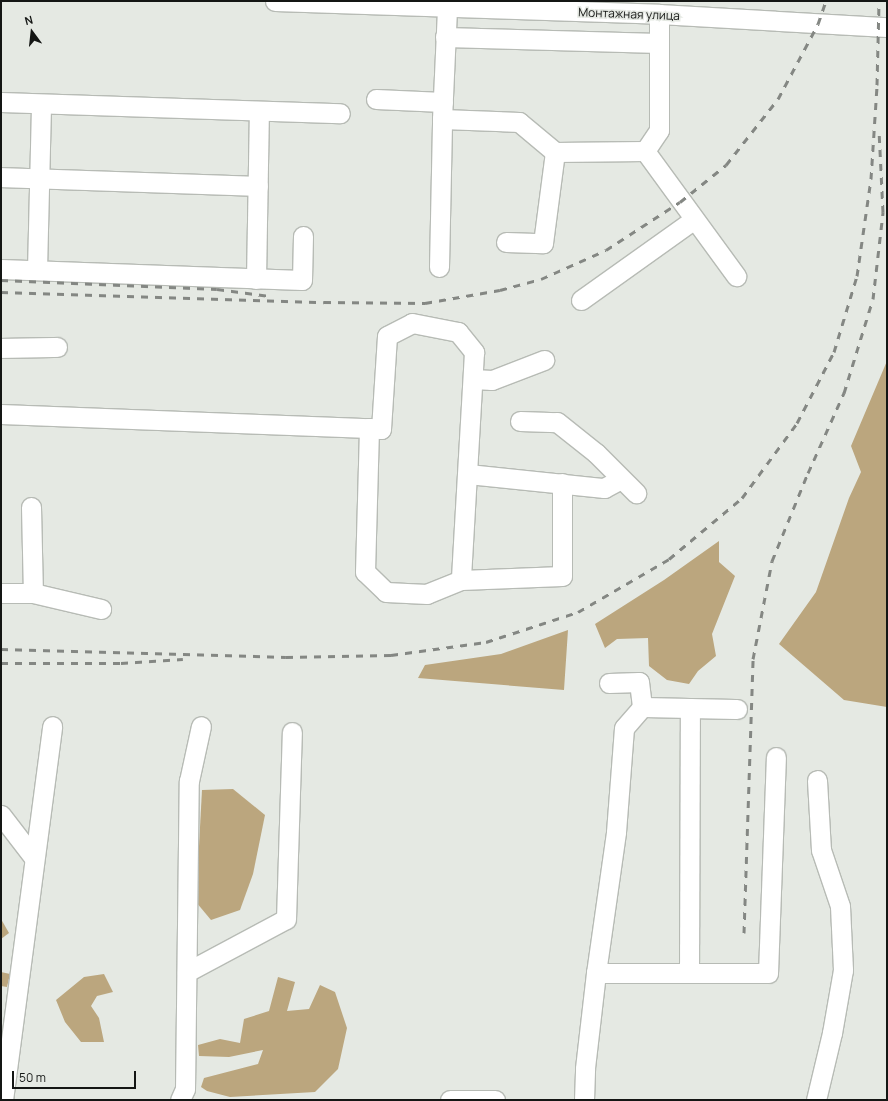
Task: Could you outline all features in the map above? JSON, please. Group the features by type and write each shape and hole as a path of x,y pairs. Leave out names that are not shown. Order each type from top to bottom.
{"street":[{"name":"Монтажная улица","path":"275,1 447,7 473,4 887,27"},
{"path":"439,267 442,111 447,7"},
{"path":"645,151 659,130 659,14"},
{"path":"445,37 659,43"},
{"path":"376,99 442,111 519,122 555,152 645,151"},
{"path":"1,102 340,113"},
{"path":"38,270 41,104"},
{"path":"256,279 259,111"},
{"path":"645,151 736,276"},
{"path":"506,242 543,243 555,152"},
{"path":"1,177 258,186"},
{"path":"581,300 694,220"},
{"path":"1,269 302,280 303,236"},
{"path":"1,414 381,429 386,336 412,323 458,332 474,352 461,580"},
{"path":"1,348 57,347"},
{"path":"473,379 492,380 544,360"},
{"path":"520,421 557,422 596,454 636,493"},
{"path":"369,428 365,572 386,592 427,594 461,580 562,576 562,483"},
{"path":"468,474 604,488 621,479"},
{"path":"31,507 33,593"},
{"path":"1,593 33,593 101,609"},
{"path":"584,1100 585,1068 596,973 616,832 624,728 642,707 639,682 609,683"},
{"path":"642,707 737,709"},
{"path":"689,973 690,708"},
{"path":"3,1100 52,726"},
{"path":"180,1100 185,1089 189,781 201,726"},
{"path":"186,972 286,919 292,732"},
{"path":"596,973 768,973 776,757"},
{"path":"816,1100 832,1032 843,970 840,906 821,850 817,780"},
{"path":"1,814 34,858"},
{"path":"450,1100 495,1100"}],"shaded area":[{"path":"887,361 887,707 844,700 779,644 816,592 849,498 861,472 851,446"},
{"path":"719,541 719,562 735,576 712,634 716,656 698,671 689,684 667,680 649,666 648,638 617,639 605,648 595,624 664,580"},
{"path":"568,630 564,690 418,678 425,665 501,654"},
{"path":"233,789 265,815 253,874 240,910 211,920 196,902 202,790"},
{"path":"1,919 9,933 1,939"},
{"path":"1,972 10,974 7,987 1,986"},
{"path":"104,974 113,992 97,996 91,1006 99,1018 104,1042 81,1042 65,1022 56,1000 84,977"},
{"path":"278,977 295,982 287,1011 309,1009 320,985 335,992 347,1028 338,1069 315,1092 230,1097 207,1091 201,1087 204,1078 258,1064 263,1050 229,1057 199,1056 198,1045 220,1039 240,1043 244,1019 269,1011"}],"railway":[{"path":"1,292 324,302 425,303 500,290 541,279 606,250 680,202 726,165 778,99 818,24 826,1"},
{"path":"1,649 286,657 391,655 486,642 578,612 669,559 742,498 797,423 834,352 857,276 871,179 877,85 879,1"},
{"path":"744,933 753,659 772,561 808,473 844,393 873,299 883,212 879,129"},
{"path":"1,280 217,289 270,296"},
{"path":"1,663 121,663 183,659"}]}
